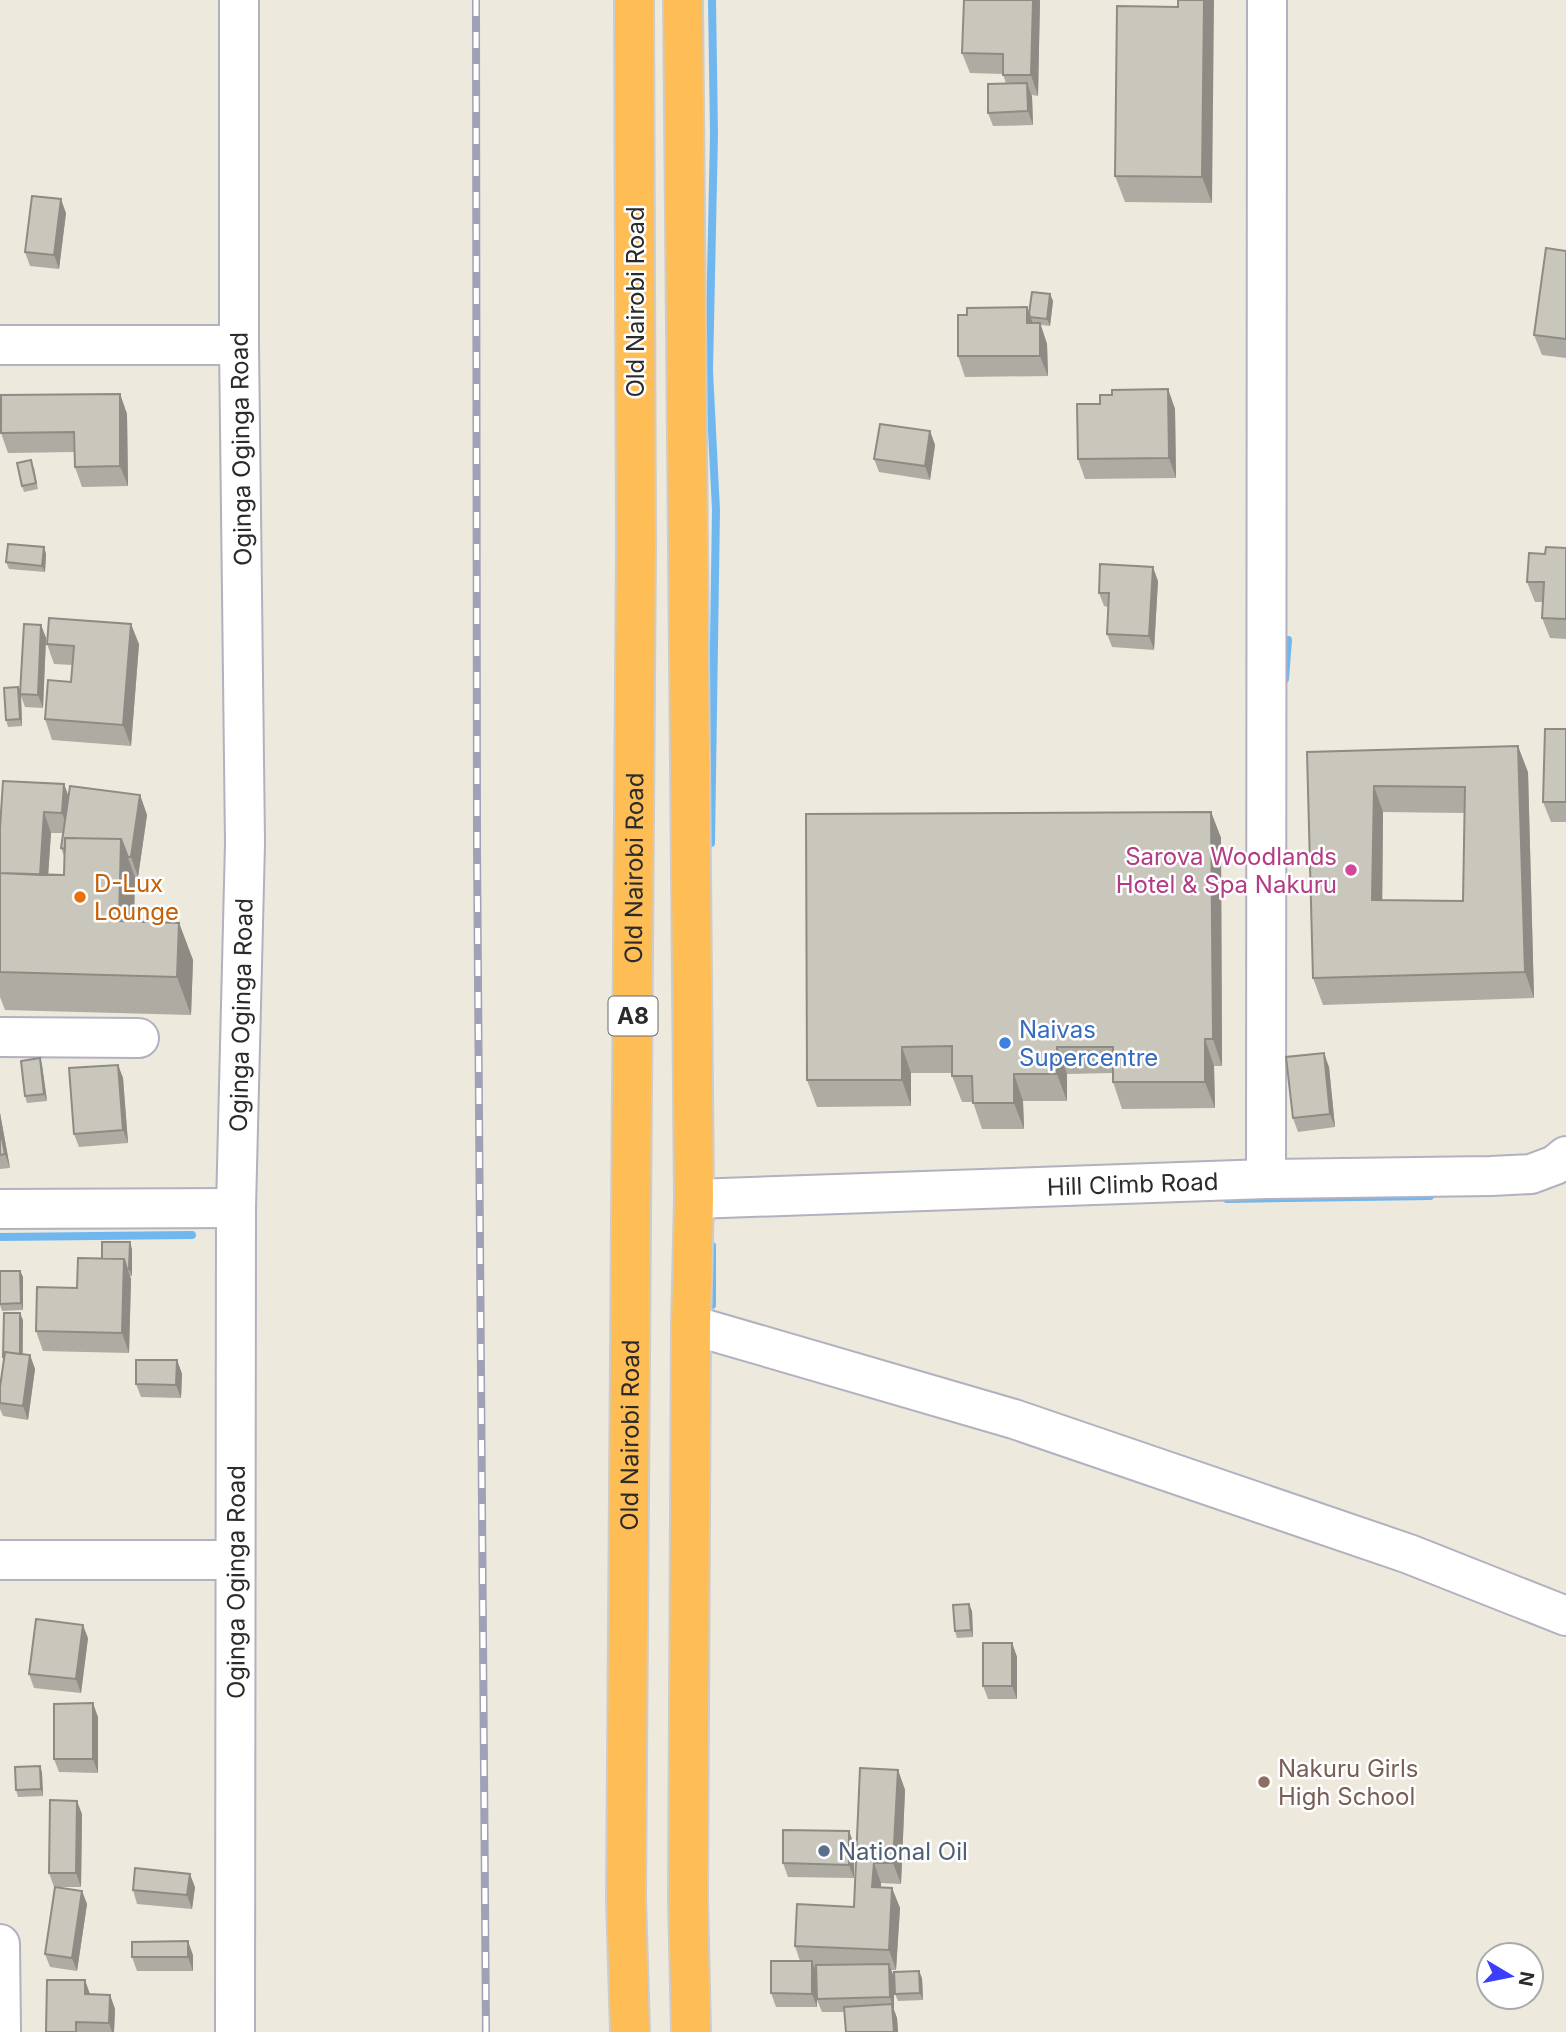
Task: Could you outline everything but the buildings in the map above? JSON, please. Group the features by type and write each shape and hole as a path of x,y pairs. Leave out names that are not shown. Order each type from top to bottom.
{"highway":[{"name":"Old Nairobi Road","path":"630,2032 626,1898 636,561 634,0"},
{"name":"Old Nairobi Road","path":"684,0 694,1199 688,1898 691,2032"},
{"path":"608,2032 626,1898"},
{"path":"688,1898 714,2032"}],"street":[{"name":"Oginga Oginga Road","path":"235,2032 236,1208 245,843 239,345 239,0"},
{"path":"1265,1179 1267,0"},
{"path":"0,345 239,345"},
{"path":"0,1037 139,1038"},
{"name":"Hill Climb Road","path":"694,1199 1265,1179 1531,1174 1555,1165 1566,1156"},
{"path":"0,1209 236,1208"},
{"path":"691,1325 1014,1419 1409,1554 1566,1616"},
{"path":"0,1560 234,1560"},
{"path":"0,1944 1,2032"}],"waterway":[{"path":"711,843 716,510 709,371 714,134 712,0"},
{"path":"1285,679 1288,640"},
{"path":"1227,1199 1430,1196"},
{"path":"0,1237 192,1235"},
{"path":"712,1246 712,1305"}],"railway":[{"path":"476,0 477,848 486,2032"}],"place":[{"name":"Sarova Woodlands Hotel & Spa Nakuru","path":"1351,870"},
{"name":"D-Lux Lounge","path":"80,897"},
{"name":"Naivas Supercentre","path":"1005,1043"},
{"name":"Nakuru Girls High School","path":"1264,1782"},
{"name":"National Oil","path":"824,1851"}]}
